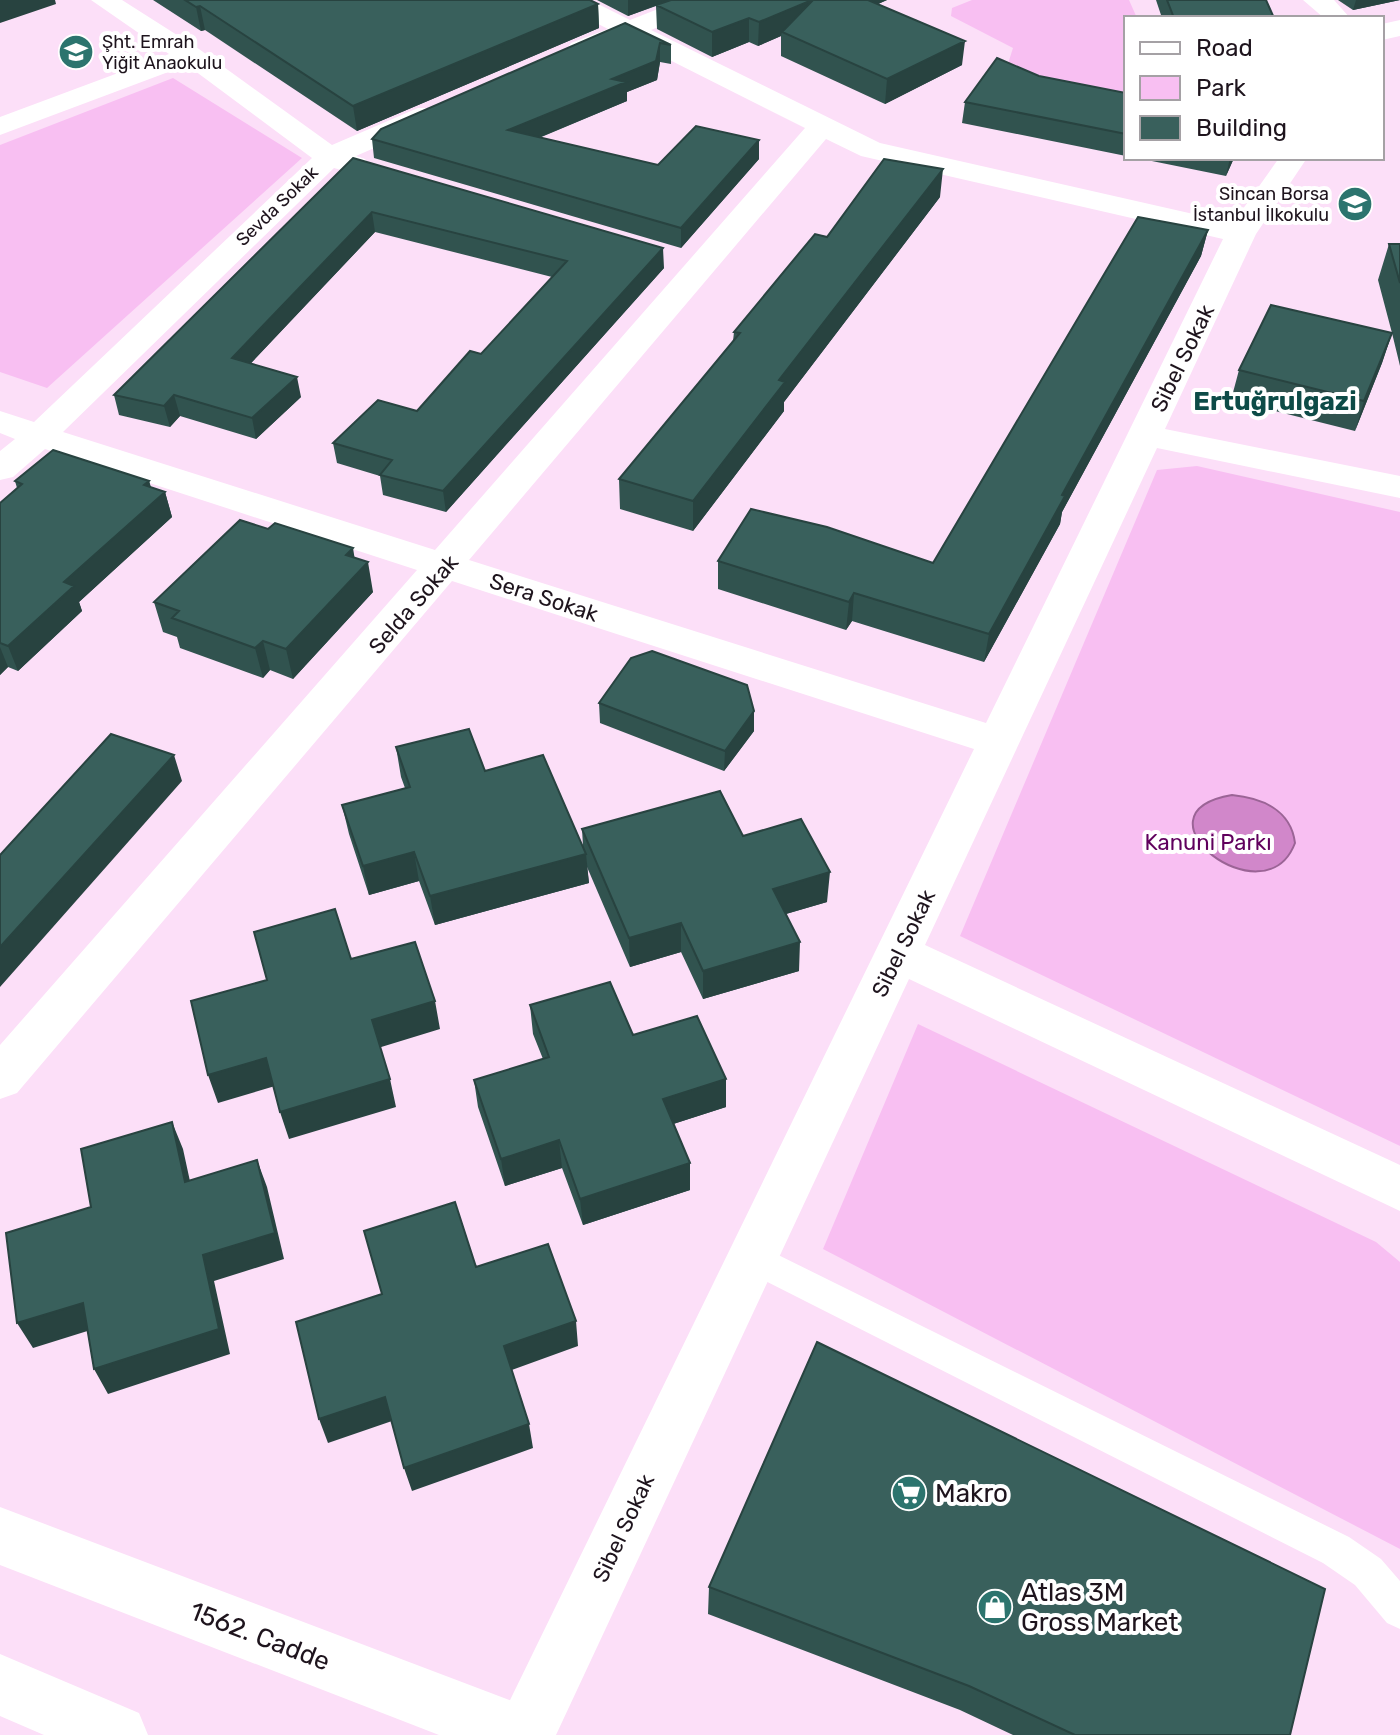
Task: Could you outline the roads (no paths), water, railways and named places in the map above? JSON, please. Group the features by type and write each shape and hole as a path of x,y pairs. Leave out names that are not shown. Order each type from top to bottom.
{"street":[{"path":"104,0 190,55 329,157 388,174"},
{"path":"570,0 871,150 1241,234"},
{"path":"555,60 625,29 704,0"},
{"path":"1316,0 1336,16"},
{"path":"0,127 190,55"},
{"name":"Sevda Sokak","path":"0,469 39,436 329,157 456,102"},
{"name":"Selda Sokak","path":"0,1079 446,566 687,262 822,126"},
{"name":"Sibel Sokak","path":"522,1735 1241,234 1292,160"},
{"name":"Sera Sokak","path":"0,421 998,742"},
{"path":"1145,435 1400,487"},
{"path":"898,953 1400,1189"},
{"name":"1562. Cadde","path":"0,1536 522,1735"},
{"path":"0,1685 117,1735"}],"lane":[{"path":"752,1257 1336,1550 1368,1572 1400,1610"}],"place":[{"name":"Şht. Emrah Yiğit Anaokulu","path":"76,52"},
{"name":"Sincan Borsa İstanbul İlkokulu","path":"1355,204"},
{"name":"Makro","path":"909,1493"},
{"name":"Atlas 3M Gross Market","path":"995,1607"}],"district":[{"name":"Ertuğrulgazi","path":"1275,401"}],"park label":[{"name":"Kanuni Parkı","path":"1208,842"}]}
